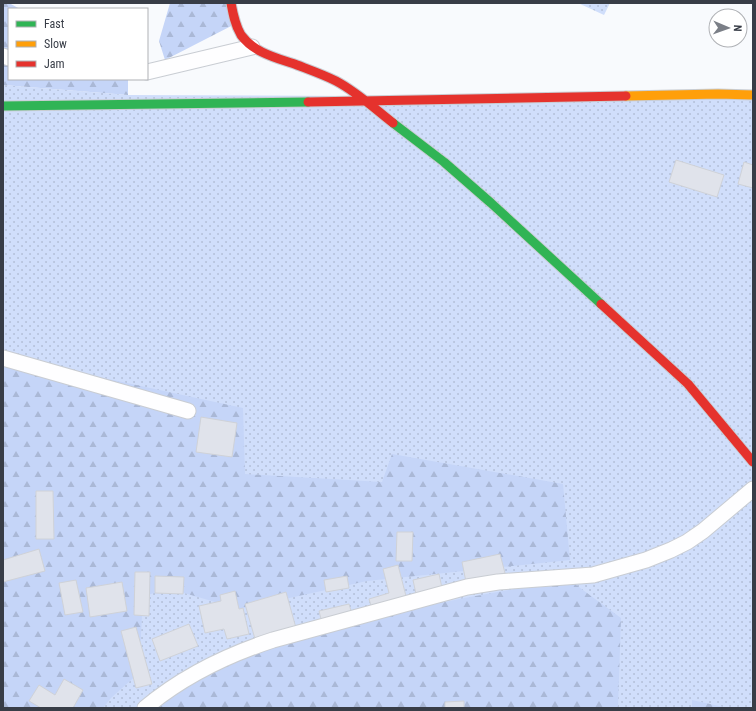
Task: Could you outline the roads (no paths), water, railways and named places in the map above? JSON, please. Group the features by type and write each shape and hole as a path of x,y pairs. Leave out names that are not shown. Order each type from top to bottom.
{"street":[{"path":"231,3 237,28 252,47 261,52 306,68 348,88 444,162 688,384 753,462"},
{"path":"148,72 252,47"},
{"path":"3,106 718,94 753,95"},
{"path":"3,358 188,411"},
{"path":"145,708 162,695 204,669 232,655 272,640 467,587 498,582 593,575 646,560 687,542 703,531 753,489"}]}
